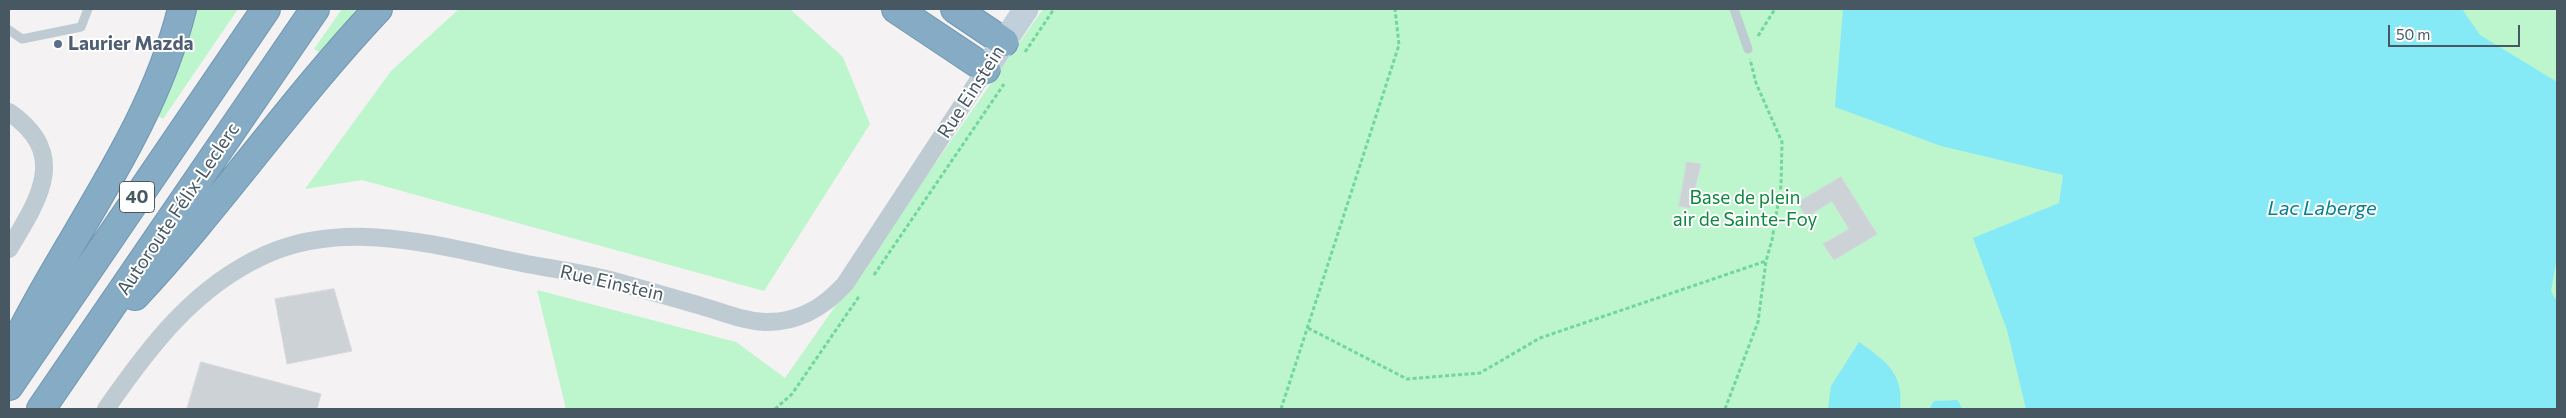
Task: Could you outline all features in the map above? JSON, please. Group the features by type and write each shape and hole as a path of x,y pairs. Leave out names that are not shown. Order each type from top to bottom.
{"highway":[{"path":"9,356 26,321 140,122 163,72 182,9"},
{"name":"40","path":"9,386 266,9"},
{"name":"Autoroute Félix-Leclerc","path":"41,409 315,9"},
{"path":"76,359 176,252 269,134 378,9"},
{"path":"896,9 997,74"},
{"path":"955,9 1013,49"}],"street":[{"name":"Rue Einstein","path":"106,409 149,349 197,298 237,269 264,255 289,246 318,240 386,238 440,246 624,283 749,320 777,321 811,312 829,301 844,284 997,74 1013,49 1026,9"},
{"path":"9,112 34,135 45,164 45,175 38,199 9,249"}],"lane":[{"path":"9,30 22,39 81,27 88,9"},
{"path":"1734,9 1748,49"}],"path":[{"path":"1013,49 1054,9"},
{"path":"1281,409 1399,45 1395,9"},
{"path":"1725,409 1758,322 1766,261 1772,240 1781,186 1782,142 1756,83 1748,49 1775,9"},
{"path":"869,282 997,74"},
{"path":"1308,328 1408,379 1480,373 1540,338 1766,261"},
{"path":"775,409 792,394 864,290"}],"green space":[{"path":"196,9 238,9 163,119 155,114 171,86"},
{"path":"342,9 361,9 322,54 314,49"},
{"path":"459,9 790,9 843,57 870,124 764,291 362,180 305,189 391,71"},
{"name":"Base de plein air de Sainte-Foy","path":"1043,9 2557,9 2557,409 566,409 537,290 736,342 785,378"}],"water":[{"name":"Lac Laberge","path":"1843,9 2462,9 2480,35 2557,82 2557,257 2551,291 2557,302 2557,409 2026,409 2007,330 1973,238 2059,203 2063,175 1941,146 1835,107"},
{"path":"1859,342 1885,362 1896,377 1899,386 1900,409 1828,409 1831,386"},
{"path":"1958,400 1962,409 1929,409 1934,401"}],"building":[{"path":"1687,162 1701,164 1690,208 1679,206"},
{"path":"1841,177 1877,234 1834,260 1823,244 1849,229 1832,201 1807,217 1797,203"},
{"path":"334,289 352,351 287,364 275,299"},
{"path":"201,362 321,394 317,409 187,409"}],"place":[{"name":"Laurier Mazda","path":"58,44"}]}
